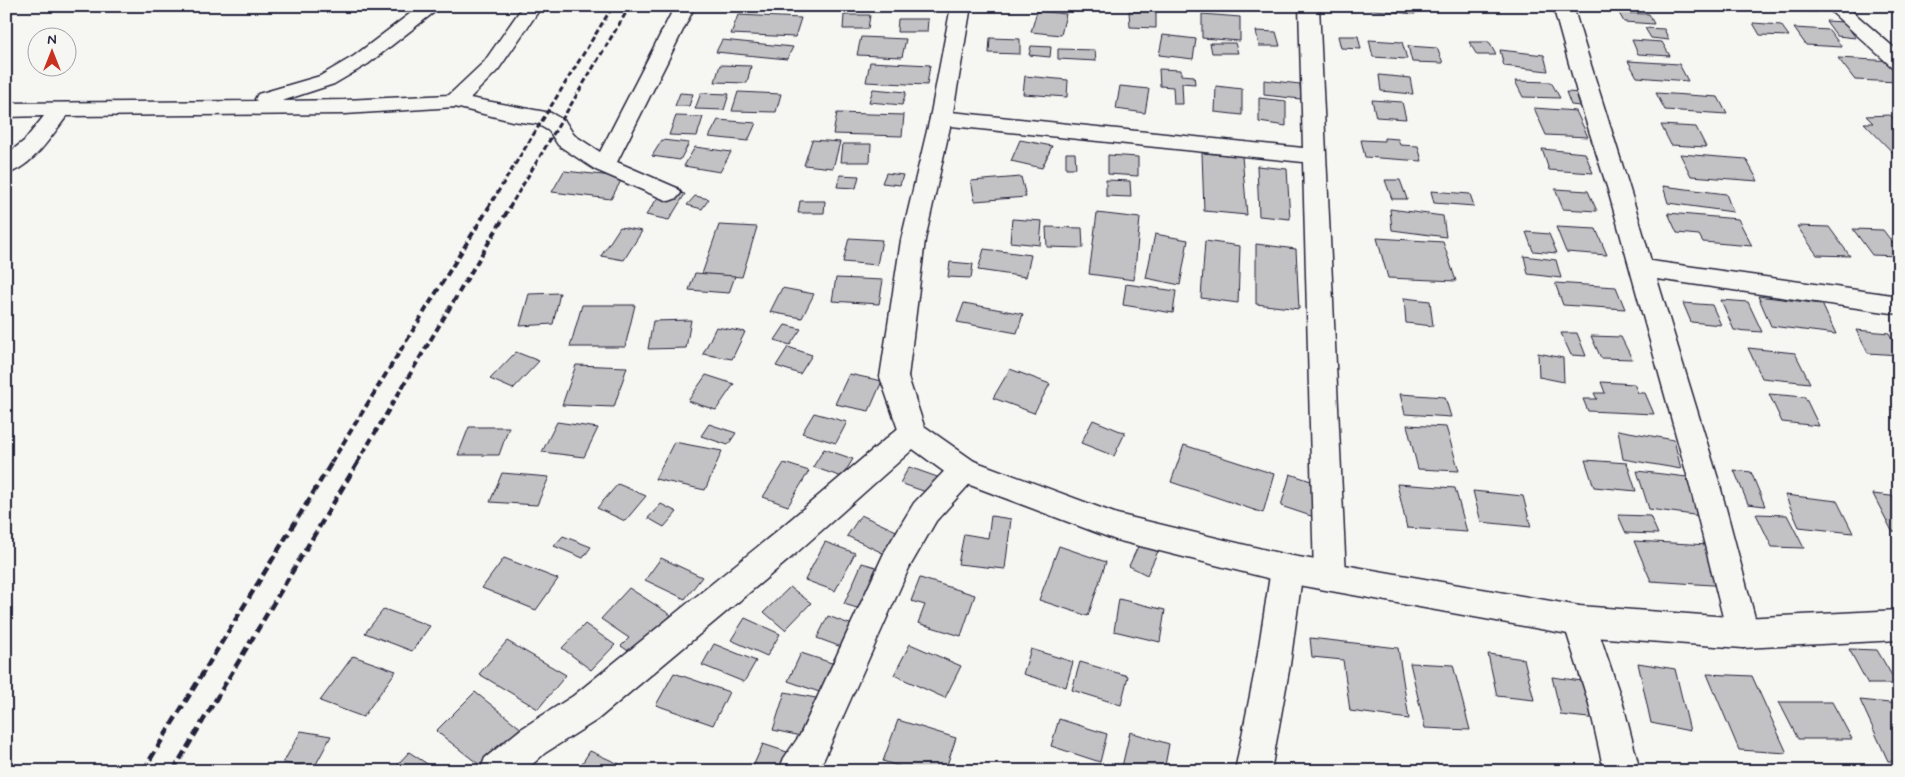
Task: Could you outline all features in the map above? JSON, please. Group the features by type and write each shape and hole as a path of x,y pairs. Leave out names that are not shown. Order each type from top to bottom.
{"street":[{"path":"234,109 327,80 361,60 433,6"},
{"path":"456,101 491,66 533,6"},
{"path":"604,165 686,6"},
{"path":"961,6 941,118 913,240 894,377 912,433 964,470 1116,527 1287,569 1579,621 1743,633 1899,625"},
{"path":"1309,6 1330,576"},
{"path":"1563,6 1589,96 1620,190 1704,482 1743,633"},
{"path":"1834,6 1899,63"},
{"path":"6,110 345,107 456,101 512,114 543,118 557,126 566,140 604,165 669,193"},
{"path":"6,167 32,146 61,109"},
{"path":"941,118 1314,156"},
{"path":"1641,268 1899,304"},
{"path":"498,771 534,741 585,708 789,540 912,433"},
{"path":"797,771 816,738 896,562 925,512 964,470"},
{"path":"1253,771 1273,665 1287,569"},
{"path":"1579,621 1606,704 1622,771"}],"building":[{"path":"845,6 871,6 868,11"},
{"path":"888,6 920,6 919,10 887,8"},
{"path":"1355,6 1413,6 1415,14 1355,8"},
{"path":"1737,6 1776,6 1779,11 1738,8"},
{"path":"1783,6 1812,6 1817,12 1786,11"},
{"path":"1886,6 1899,6 1899,19"},
{"path":"1037,11 1066,14 1061,35 1031,32"},
{"path":"1129,11 1156,12 1156,28 1130,27"},
{"path":"1619,13 1649,14 1654,24 1624,22"},
{"path":"1202,14 1240,17 1240,41 1202,38"},
{"path":"738,15 801,18 795,37 731,34"},
{"path":"844,15 870,15 868,29 843,29"},
{"path":"898,19 928,19 927,32 897,32"},
{"path":"1826,21 1844,22 1856,38 1837,36"},
{"path":"1753,23 1781,25 1789,36 1760,35"},
{"path":"1645,28 1664,29 1669,40 1651,38"},
{"path":"1794,28 1829,30 1842,47 1806,45"},
{"path":"1256,31 1276,32 1280,46 1259,46"},
{"path":"1163,35 1196,39 1193,59 1159,55"},
{"path":"1338,36 1358,36 1361,49 1341,48"},
{"path":"861,37 906,39 902,57 857,55"},
{"path":"990,38 1020,39 1020,54 989,53"},
{"path":"722,40 793,47 787,59 716,52"},
{"path":"1369,40 1402,42 1407,59 1373,57"},
{"path":"1632,40 1662,42 1670,56 1638,54"},
{"path":"1469,42 1489,42 1496,55 1477,55"},
{"path":"1210,43 1235,43 1238,53 1212,53"},
{"path":"1031,46 1051,47 1050,57 1029,55"},
{"path":"1408,46 1437,48 1443,63 1412,62"},
{"path":"1058,49 1095,50 1096,61 1058,59"},
{"path":"1500,50 1544,55 1548,71 1504,66"},
{"path":"1838,58 1894,61 1899,67 1899,82 1855,80"},
{"path":"1628,61 1679,64 1688,81 1637,77"},
{"path":"870,62 930,65 927,85 866,82"},
{"path":"720,65 751,66 747,83 715,82"},
{"path":"1159,69 1181,70 1181,75 1194,76 1195,84 1182,83 1183,104 1174,104 1173,87 1160,86"},
{"path":"1379,75 1410,78 1413,94 1381,91"},
{"path":"1025,76 1068,80 1067,97 1023,94"},
{"path":"1264,80 1300,84 1301,99 1264,95"},
{"path":"1515,81 1551,82 1560,98 1523,97"},
{"path":"1120,86 1149,89 1145,113 1116,109"},
{"path":"1216,86 1242,89 1242,115 1215,112"},
{"path":"873,89 906,92 902,105 869,102"},
{"path":"738,92 781,94 776,112 732,111"},
{"path":"1566,92 1584,93 1589,107 1571,105"},
{"path":"680,93 693,94 689,106 675,106"},
{"path":"701,93 729,94 724,110 695,109"},
{"path":"1656,93 1718,97 1727,114 1665,110"},
{"path":"1259,98 1286,101 1286,126 1259,122"},
{"path":"1372,100 1402,102 1406,119 1376,117"},
{"path":"1534,108 1576,111 1588,137 1546,135"},
{"path":"837,113 904,115 902,136 833,134"},
{"path":"1890,115 1899,124 1899,159 1864,123 1873,123 1866,116"},
{"path":"676,116 703,117 697,136 669,135"},
{"path":"718,120 756,123 748,141 709,137"},
{"path":"1661,125 1696,127 1706,147 1671,145"},
{"path":"1384,138 1398,139 1400,145 1418,146 1422,161 1365,157 1361,140 1384,141"},
{"path":"662,140 689,143 680,160 652,156"},
{"path":"812,140 840,142 833,168 804,165"},
{"path":"1020,140 1052,146 1042,168 1011,161"},
{"path":"843,144 871,144 870,162 841,162"},
{"path":"695,147 731,152 720,172 684,166"},
{"path":"1542,149 1585,153 1593,173 1549,170"},
{"path":"1066,153 1075,153 1076,168 1066,168"},
{"path":"1202,153 1242,156 1247,215 1204,211"},
{"path":"1680,154 1746,159 1758,181 1691,176"},
{"path":"1108,155 1138,157 1138,176 1108,174"},
{"path":"1257,166 1287,169 1290,219 1259,216"},
{"path":"564,171 623,177 611,199 552,192"},
{"path":"886,173 903,175 900,185 882,183"},
{"path":"840,175 859,176 856,188 837,187"},
{"path":"1021,177 1026,197 975,201 971,181"},
{"path":"1106,180 1130,181 1131,197 1106,196"},
{"path":"1385,180 1400,180 1407,199 1392,199"},
{"path":"1663,186 1726,194 1733,212 1668,203"},
{"path":"1555,189 1588,191 1597,211 1563,209"},
{"path":"663,190 685,194 669,220 646,215"},
{"path":"1431,191 1470,194 1474,206 1434,203"},
{"path":"695,196 709,199 702,209 687,205"},
{"path":"800,201 825,201 824,213 798,213"},
{"path":"1390,209 1443,216 1446,237 1392,230"},
{"path":"1097,213 1140,218 1134,280 1089,274"},
{"path":"1668,213 1738,219 1752,246 1703,242 1699,235 1677,233"},
{"path":"1012,219 1042,221 1040,245 1010,242"},
{"path":"719,225 757,227 742,277 702,274"},
{"path":"1797,226 1829,227 1850,256 1817,255"},
{"path":"620,227 642,231 624,260 601,256"},
{"path":"1046,227 1082,228 1083,248 1047,247"},
{"path":"1556,227 1596,229 1607,255 1566,252"},
{"path":"1853,229 1883,230 1899,251 1899,256 1872,255"},
{"path":"1526,232 1549,234 1557,253 1533,251"},
{"path":"1155,234 1188,240 1180,285 1146,278"},
{"path":"849,238 882,240 877,265 843,262"},
{"path":"1377,238 1443,242 1456,281 1388,278"},
{"path":"1205,241 1240,246 1238,303 1201,298"},
{"path":"1256,244 1296,249 1299,309 1256,304"},
{"path":"984,249 1031,255 1026,277 978,270"},
{"path":"1524,256 1556,260 1561,278 1528,274"},
{"path":"950,262 973,264 971,278 948,277"},
{"path":"695,273 735,276 729,293 689,290"},
{"path":"836,278 883,280 879,304 832,301"},
{"path":"1555,283 1616,287 1625,309 1563,305"},
{"path":"1126,284 1176,291 1173,313 1123,305"},
{"path":"782,288 814,294 802,318 770,312"},
{"path":"560,293 553,324 520,326 529,294"},
{"path":"1758,296 1822,304 1836,334 1771,326"},
{"path":"1404,298 1430,301 1433,326 1406,323"},
{"path":"1721,300 1748,302 1762,332 1734,330"},
{"path":"964,303 1023,314 1017,333 957,322"},
{"path":"1683,303 1712,305 1721,325 1691,322"},
{"path":"582,305 635,305 625,347 570,347"},
{"path":"691,320 686,348 648,349 653,321"},
{"path":"785,325 801,329 790,345 775,340"},
{"path":"716,327 745,332 732,359 703,354"},
{"path":"1856,330 1889,333 1899,355 1868,353"},
{"path":"1561,333 1577,333 1586,356 1571,355"},
{"path":"1591,336 1621,337 1632,359 1601,358"},
{"path":"788,347 812,355 800,374 776,366"},
{"path":"1748,348 1795,353 1810,383 1762,378"},
{"path":"516,352 539,361 513,389 490,379"},
{"path":"1538,353 1563,358 1564,382 1539,377"},
{"path":"576,365 627,367 614,407 562,405"},
{"path":"1010,369 1050,384 1034,413 993,398"},
{"path":"849,374 882,381 869,411 835,404"},
{"path":"706,375 734,384 716,410 688,401"},
{"path":"1601,382 1634,384 1638,393 1645,393 1654,414 1588,411 1583,399 1597,399 1594,393 1605,393"},
{"path":"1400,394 1445,397 1451,417 1405,414"},
{"path":"1769,394 1805,397 1819,426 1782,422"},
{"path":"814,413 847,422 836,443 802,433"},
{"path":"1093,420 1125,433 1114,456 1081,443"},
{"path":"557,422 598,428 584,457 542,452"},
{"path":"709,424 736,433 728,445 701,436"},
{"path":"1407,425 1446,427 1459,471 1418,469"},
{"path":"469,427 509,427 499,455 458,455"},
{"path":"1618,430 1674,440 1681,469 1623,459"},
{"path":"674,442 722,451 705,490 655,479"},
{"path":"1184,445 1274,474 1263,513 1171,482"},
{"path":"824,449 853,459 842,477 813,467"},
{"path":"1585,460 1627,463 1636,491 1594,487"},
{"path":"784,463 809,471 788,506 763,497"},
{"path":"909,467 943,479 935,495 900,483"},
{"path":"1734,470 1751,472 1765,506 1748,504"},
{"path":"1637,471 1687,477 1701,516 1649,509"},
{"path":"502,473 549,477 537,505 490,502"},
{"path":"1290,474 1335,489 1326,521 1281,506"},
{"path":"618,484 646,496 625,521 597,508"},
{"path":"1397,484 1455,488 1467,532 1407,528"},
{"path":"1473,491 1523,496 1531,527 1481,522"},
{"path":"1873,494 1899,497 1899,532 1892,531"},
{"path":"1785,495 1837,501 1853,533 1799,527"},
{"path":"661,504 677,512 664,527 648,518"},
{"path":"1756,514 1787,515 1804,548 1772,547"},
{"path":"861,515 903,534 889,556 847,536"},
{"path":"1618,515 1650,516 1658,534 1626,533"},
{"path":"991,516 1011,519 1005,569 958,564 964,534 988,538"},
{"path":"563,536 591,547 583,558 554,546"},
{"path":"1634,541 1709,545 1727,586 1651,581"},
{"path":"825,542 855,553 835,591 805,580"},
{"path":"1140,542 1159,549 1147,575 1129,566"},
{"path":"1059,546 1106,562 1088,616 1039,600"},
{"path":"504,558 558,579 536,610 482,588"},
{"path":"661,558 702,577 685,599 645,580"},
{"path":"862,563 897,573 880,615 844,604"},
{"path":"920,578 975,595 961,636 918,623 925,605 911,601"},
{"path":"790,587 811,603 785,630 764,612"},
{"path":"629,588 671,615 636,656 621,646 629,638 601,619"},
{"path":"1119,599 1165,610 1160,642 1114,631"},
{"path":"384,609 430,626 412,651 365,633"},
{"path":"828,616 855,626 844,648 817,638"},
{"path":"745,618 780,634 767,656 731,640"},
{"path":"585,624 615,645 591,670 562,648"},
{"path":"1310,638 1398,648 1409,719 1350,711 1343,660 1312,657"},
{"path":"507,641 566,675 538,709 479,674"},
{"path":"714,644 756,661 744,682 702,665"},
{"path":"910,644 961,666 945,698 894,675"},
{"path":"1031,649 1073,662 1066,687 1023,674"},
{"path":"1849,649 1877,650 1897,684 1868,684"},
{"path":"801,653 838,665 825,694 788,681"},
{"path":"1488,654 1524,659 1534,700 1497,696"},
{"path":"353,656 396,671 363,717 320,701"},
{"path":"1080,662 1128,676 1121,705 1072,690"},
{"path":"1410,663 1453,665 1470,730 1425,728"},
{"path":"1638,663 1675,669 1690,731 1651,723"},
{"path":"674,673 729,692 713,725 656,705"},
{"path":"1707,674 1752,676 1787,753 1739,750"},
{"path":"1552,677 1605,684 1616,721 1561,715"},
{"path":"475,692 523,730 486,770 436,731"},
{"path":"785,692 831,701 820,740 773,730"},
{"path":"1860,700 1899,704 1899,762 1888,761"},
{"path":"1779,702 1832,702 1852,739 1798,739"},
{"path":"1059,719 1107,734 1100,762 1051,746"},
{"path":"898,720 956,738 945,771 912,771 883,761"},
{"path":"301,731 331,736 314,768 283,763"},
{"path":"1130,732 1169,744 1164,771 1121,771"},
{"path":"763,744 802,757 796,771 751,771"},
{"path":"590,751 619,764 615,771 577,771"},
{"path":"409,752 435,769 392,771"}],"railway":[{"path":"488,208 613,6"},
{"path":"509,208 630,6"},
{"path":"331,463 489,207"},
{"path":"357,463 510,207"},
{"path":"143,771 332,462"},
{"path":"173,771 358,462"}]}
